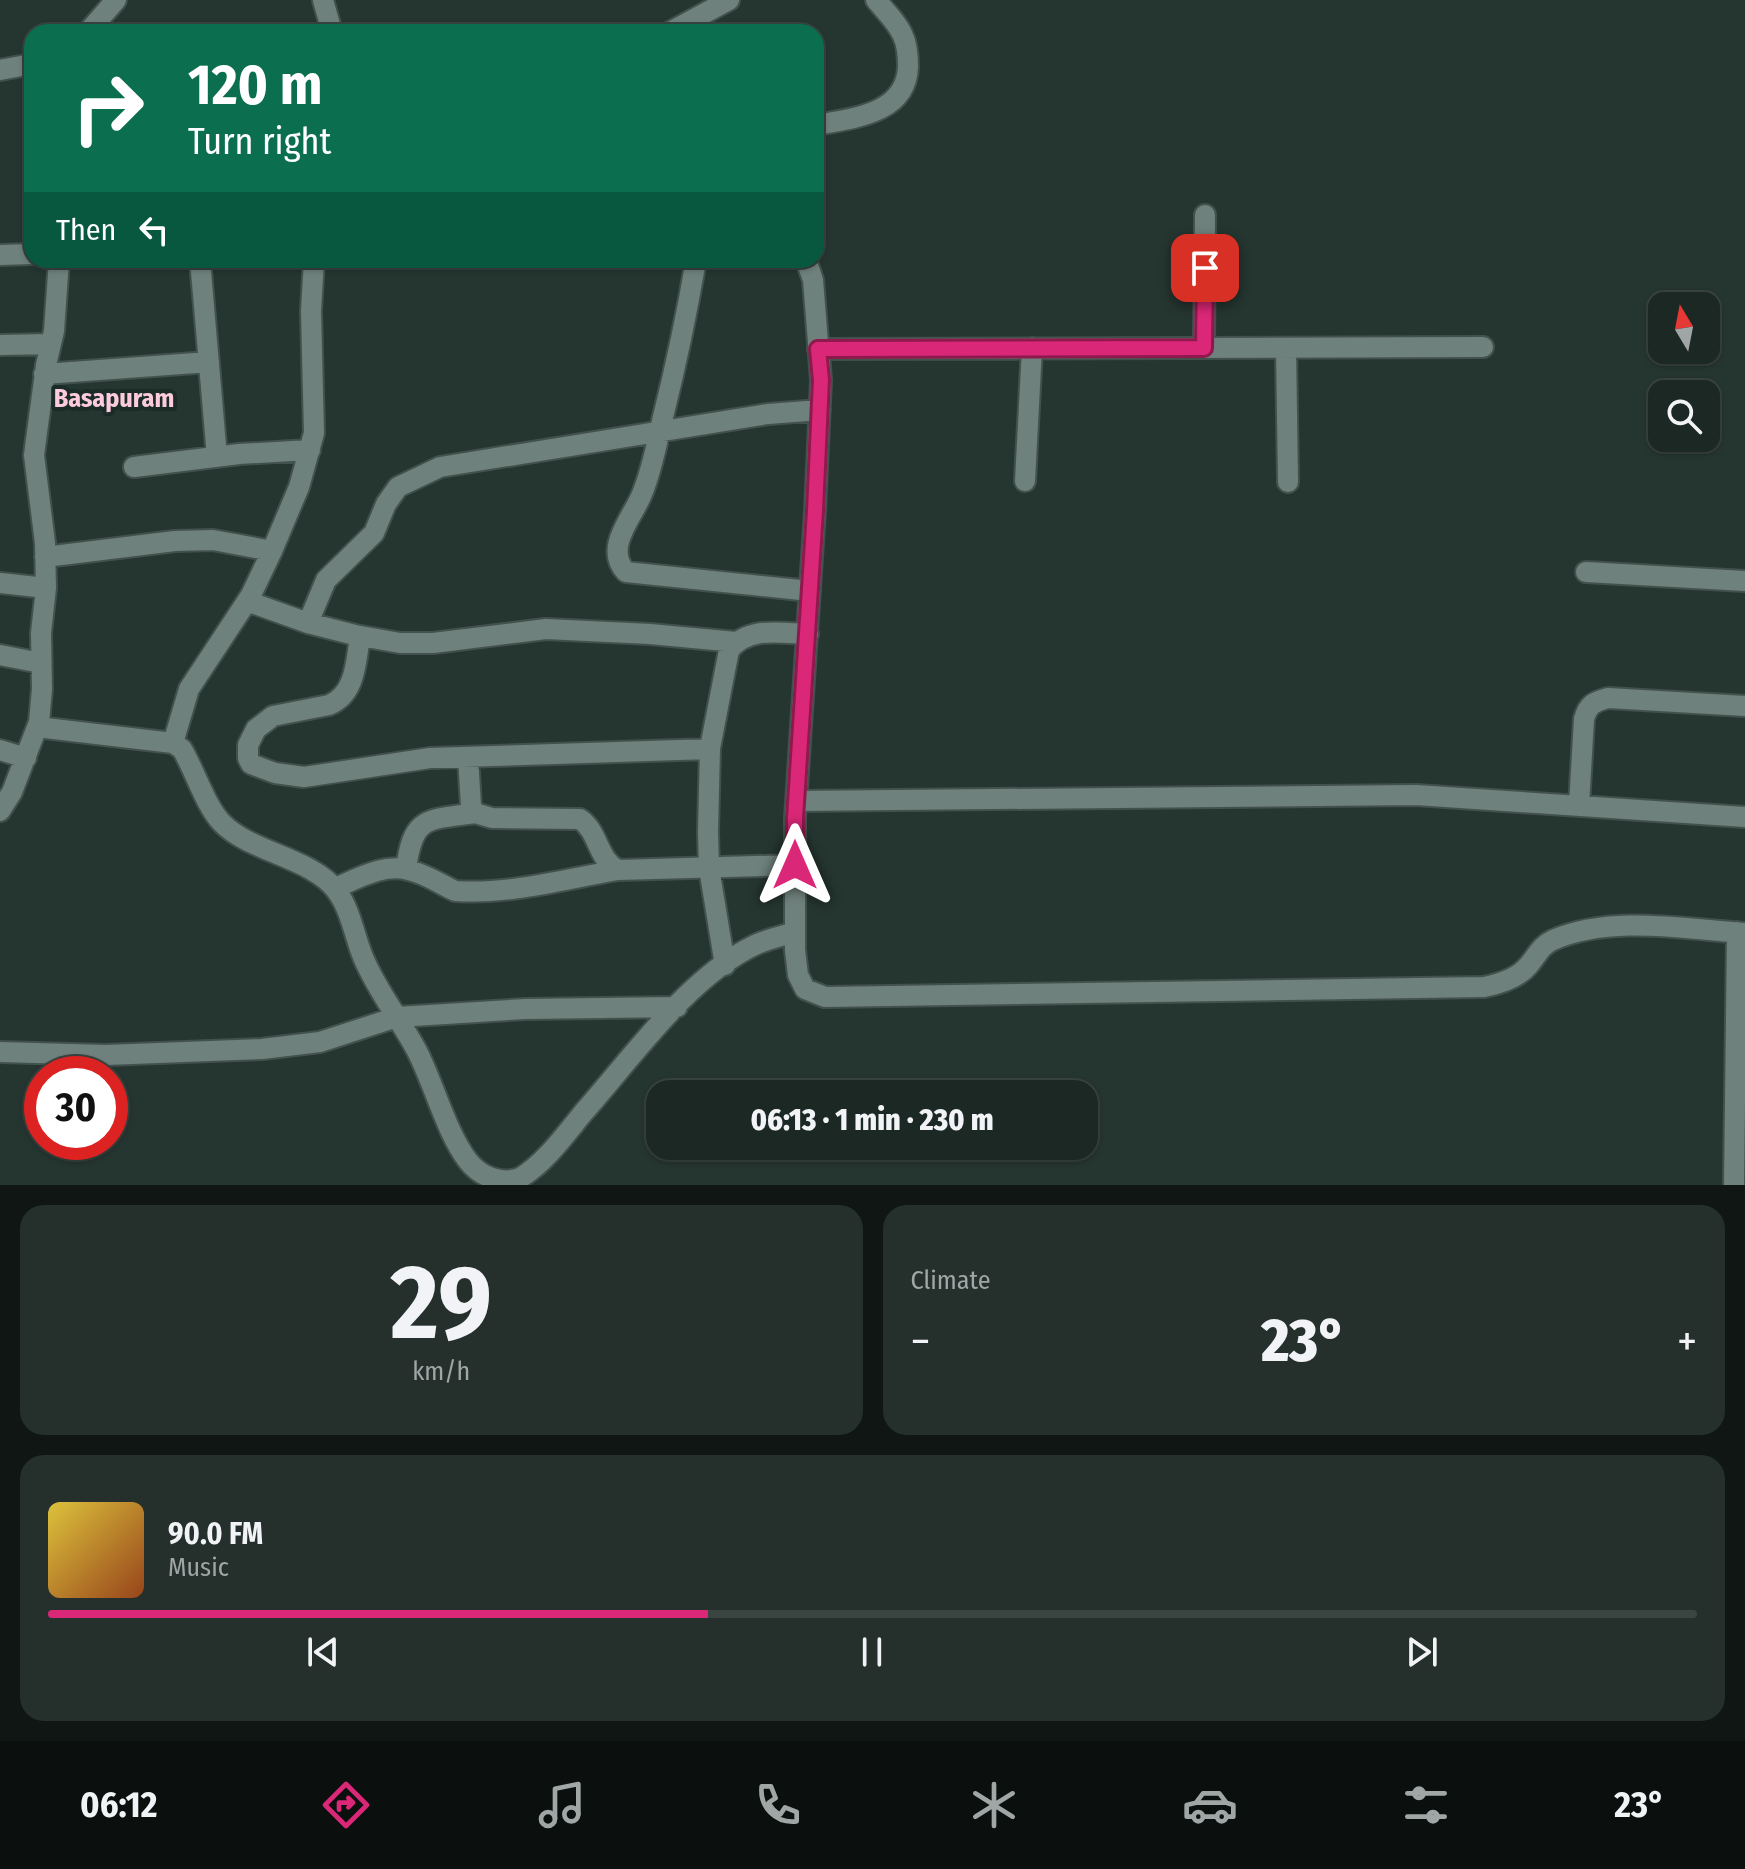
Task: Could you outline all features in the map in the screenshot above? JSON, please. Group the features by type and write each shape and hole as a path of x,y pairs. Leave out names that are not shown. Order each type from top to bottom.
{"street":[{"path":"95,24 116,0"},
{"path":"323,0 330,24"},
{"path":"685,24 729,0"},
{"path":"824,123 872,112 893,102 905,88 908,58 903,35 876,0"},
{"path":"0,70 24,66"},
{"path":"1204,348 1205,215"},
{"path":"0,255 24,254"},
{"path":"0,811 12,792 37,727 42,689 45,557 34,455 51,344 58,268"},
{"path":"201,268 217,457"},
{"path":"173,743 189,689 247,601 299,487 310,450 314,433 311,311 314,268"},
{"path":"694,268 660,431 641,497 623,525 619,565 626,572 810,591"},
{"path":"809,268 813,280 820,410 795,865 798,975 805,989 825,997 1484,987 1503,983 1527,968 1541,947 1552,940 1584,930 1633,926 1741,932 1734,1185"},
{"path":"0,345 51,344"},
{"path":"818,349 1483,347"},
{"path":"1025,481 1032,348"},
{"path":"1286,348 1288,482"},
{"path":"44,374 209,362"},
{"path":"308,623 326,580 374,533 386,504 398,487 410,479 440,467 768,414 820,410"},
{"path":"134,467 310,450"},
{"path":"45,557 175,541 213,540 272,551"},
{"path":"1586,572 1745,581"},
{"path":"0,583 46,588"},
{"path":"247,601 308,623 400,643 433,643 546,629 736,642"},
{"path":"725,965 709,868 710,749 729,650 749,635 808,634"},
{"path":"360,636 352,683 344,694 329,705 273,716 256,729 248,745 251,764 275,773 304,777 430,758 710,749"},
{"path":"0,655 41,663"},
{"path":"1579,806 1584,719 1587,707 1596,701 1608,698 1745,706"},
{"path":"37,727 173,743 182,749 221,822 240,837 273,851 335,888 346,908 363,957 390,1010 417,1052 465,1158 481,1176 500,1182 518,1179 548,1153 695,986 755,945 795,932"},
{"path":"0,750 26,758"},
{"path":"468,757 471,806 475,813"},
{"path":"797,801 1416,795 1745,817"},
{"path":"406,869 412,834 419,827 449,817 475,813 492,818 580,819 589,825 603,857 618,870"},
{"path":"335,888 381,870 406,869 463,892 502,890 618,870 795,865"},
{"path":"0,1052 106,1055 262,1049 320,1042 397,1017 525,1009 677,1007"}],"district":[{"name":"Basapuram","path":"114,398"}],"route":[{"path":"795,865 795,818 821,380 818,349 1204,348 1205,268"}]}
